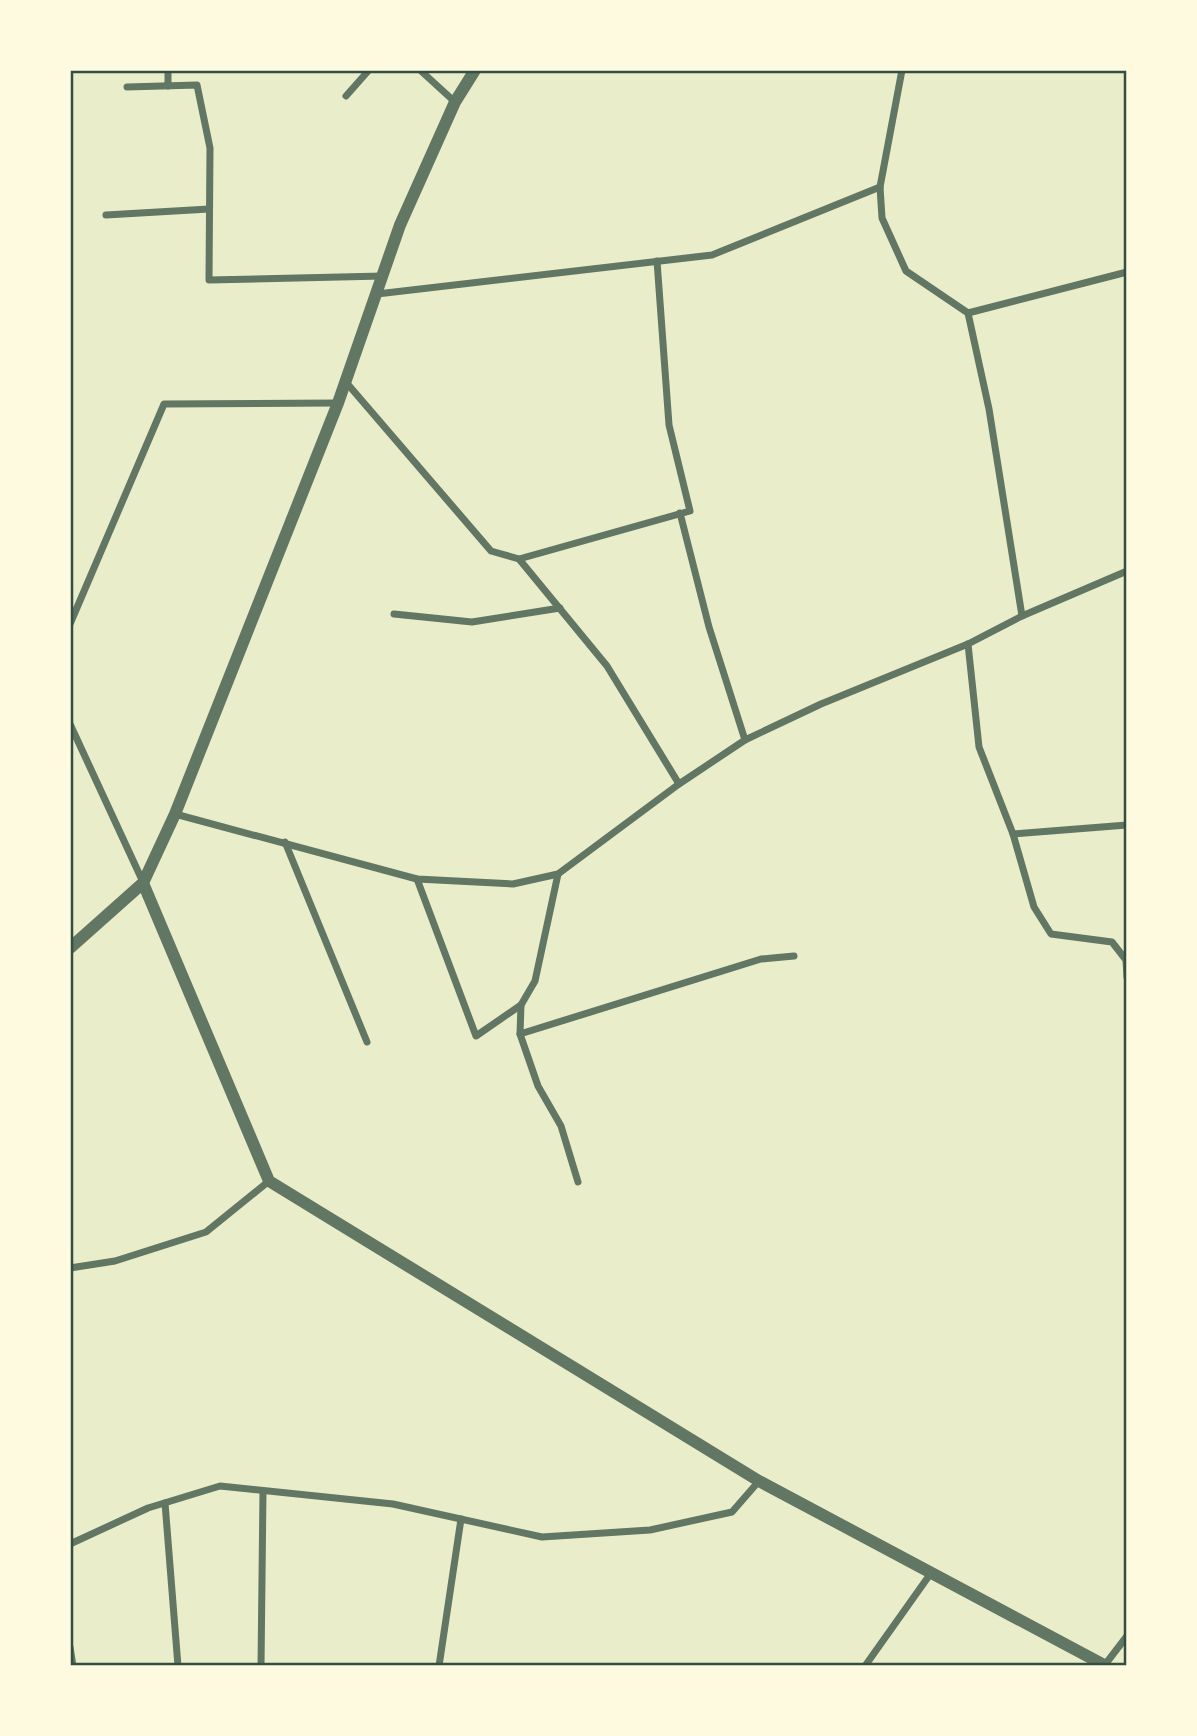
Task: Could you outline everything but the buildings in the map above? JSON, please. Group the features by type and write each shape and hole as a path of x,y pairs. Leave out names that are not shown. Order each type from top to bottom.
{"street":[{"path":"167,70 168,86"},
{"path":"346,96 369,70"},
{"path":"420,70 455,102"},
{"path":"70,948 143,883 175,814 338,403 400,225 455,102 475,70"},
{"path":"902,70 880,187 882,218 906,271 968,313 989,408 1022,616"},
{"path":"127,87 197,85 210,148 209,280 383,276"},
{"path":"377,294 712,255 880,187"},
{"path":"106,215 209,209"},
{"path":"345,381 491,551 519,559 690,511 670,425 656,261"},
{"path":"968,313 1127,272"},
{"path":"70,624 164,404 338,403"},
{"path":"680,513 709,627 745,740"},
{"path":"519,559 607,666 679,784"},
{"path":"175,814 417,879 513,884 558,874 679,784 745,740 821,704 968,644 1022,616 1127,571"},
{"path":"394,614 472,622 560,608"},
{"path":"968,644 979,747 1013,834 1034,907 1051,934 1112,942 1126,960 1127,977"},
{"path":"70,724 143,883 269,1181 759,1481 1105,1666 1127,1636"},
{"path":"1013,834 1127,825"},
{"path":"285,842 368,1042"},
{"path":"417,879 475,1036 521,1005 535,981 558,874"},
{"path":"520,1034 761,959 794,956"},
{"path":"521,1005 520,1034 538,1086 561,1125 578,1182"},
{"path":"70,1268 115,1261 206,1232 269,1181"},
{"path":"70,1544 148,1508 220,1486 393,1504 542,1537 650,1530 732,1512 759,1481"},
{"path":"261,1666 263,1491"},
{"path":"165,1503 178,1666"},
{"path":"439,1666 461,1519"},
{"path":"865,1666 931,1573"},
{"path":"70,1647 74,1666"}]}
